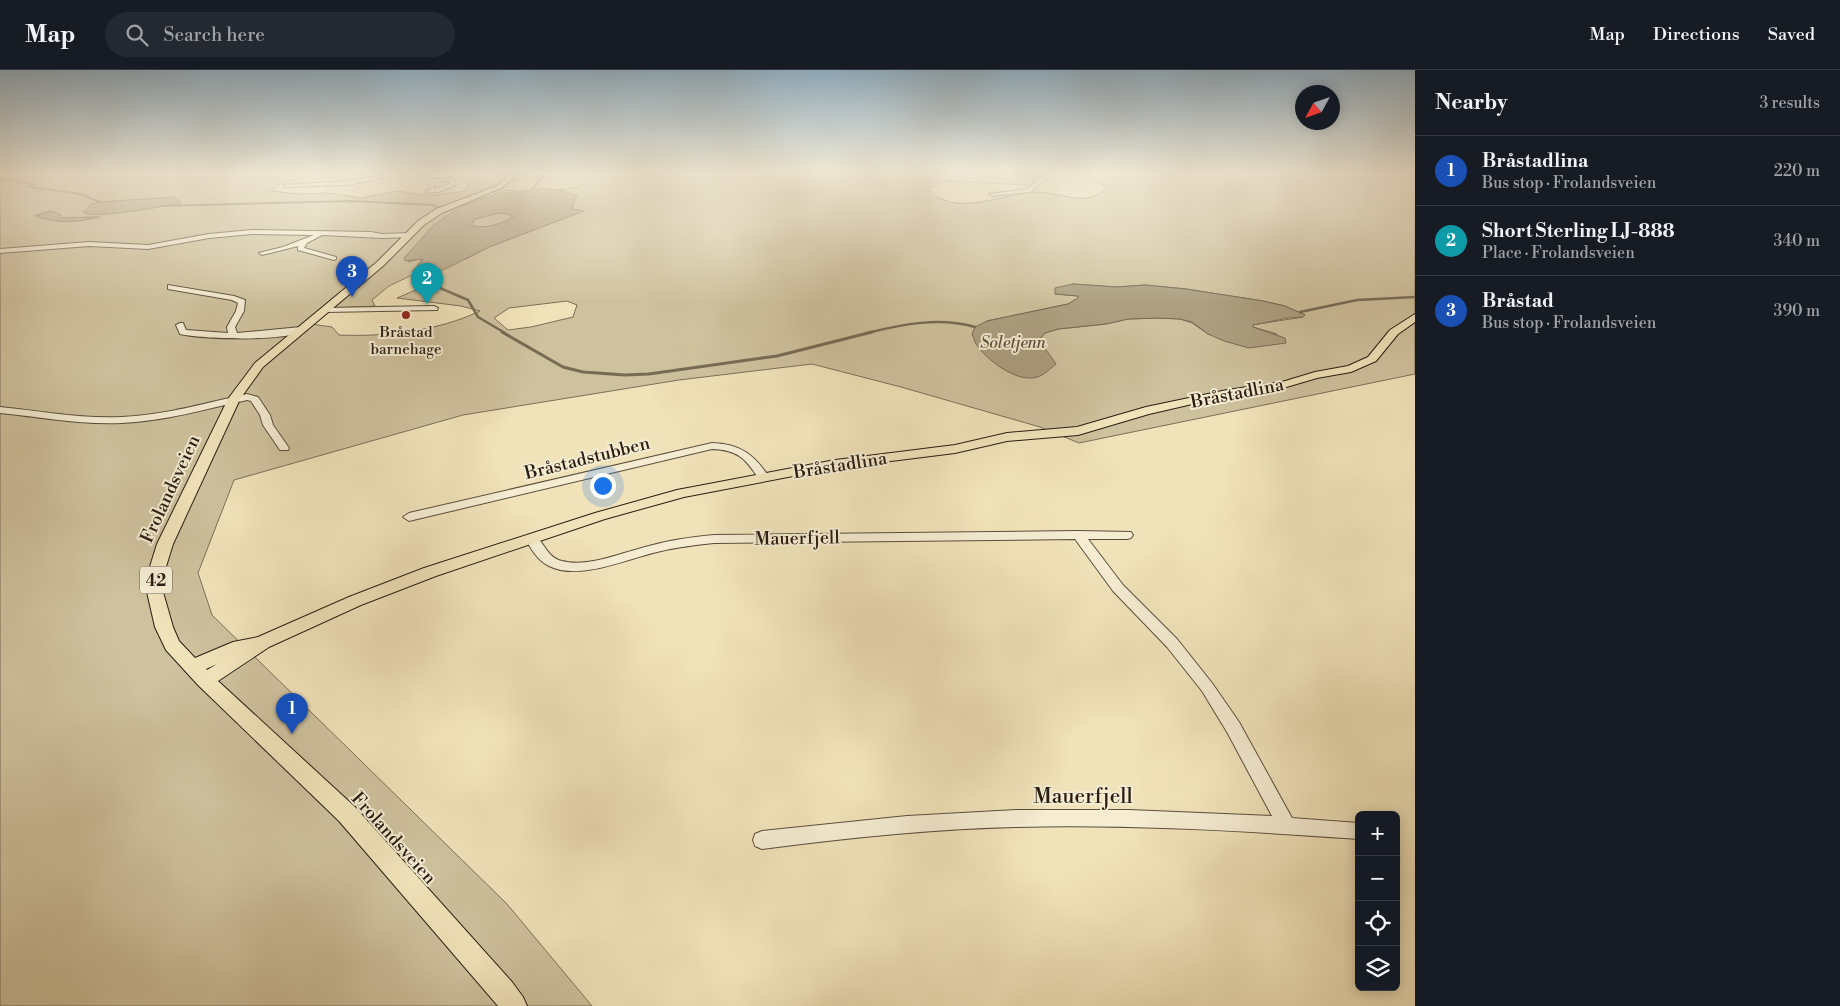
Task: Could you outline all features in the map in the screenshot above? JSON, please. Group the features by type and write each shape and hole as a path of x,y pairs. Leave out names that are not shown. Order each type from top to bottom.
{"main road":[{"name":"Frolandsveien","path":"432,216 422,223 380,264 259,365 244,382 234,399 165,544 156,573 155,592 164,627 172,644 204,680 347,814 503,991 514,1006"},
{"name":"Bråstadlina","path":"192,666 239,647 263,642 385,588 531,538 652,500 704,488 858,461 934,452 1022,435 1078,431 1146,411 1234,392 1283,385 1315,375 1351,369 1372,359 1394,332 1415,317"},
{"name":"Bråstadlina","path":"204,680 252,651 263,642"}],"street":[{"path":"0,251 89,244 148,247 209,236 252,232 319,235 410,235"},
{"path":"262,253 284,249 319,235"},
{"path":"304,242 300,249 334,258"},
{"path":"171,287 234,298 242,302 240,311 231,327 233,336"},
{"path":"325,310 434,308"},
{"path":"180,325 183,332 200,335 260,336 301,330"},
{"path":"0,410 66,417 122,420 157,416 247,397 255,399 265,415 268,425 284,448"},
{"name":"Bråstadstubben","path":"408,517 594,475 703,447 723,446 742,452 750,457 763,477"},
{"path":"1078,535 1118,588 1172,643 1207,687 1233,727 1286,825"},
{"name":"Mauerfjell","path":"531,538 548,560 557,565 570,568 585,566 661,546 714,540 1127,535"},
{"name":"Mauerfjell","path":"762,840 879,827 1015,818 1126,818 1286,825 1355,831"}],"shaded area":[{"path":"0,216 38,216 66,222 96,217 63,218 59,216 447,216 433,226 408,262 423,258 418,265 466,259 489,247 571,216 1415,216 1415,374 1079,443 1040,427 901,387 812,364 679,380 463,415 234,480 198,573 212,615 507,904 592,1006 0,1006","holes":["410,276 429,277 432,283 397,298 461,306 480,311 464,318 429,328 393,334 339,335 332,327 311,324 323,314 332,310 375,306 372,300 389,286","1073,284 1117,287 1145,285 1186,289 1263,301 1285,306 1305,315 1303,317 1252,325 1253,327 1277,334 1208,334 1192,323 1180,319 1159,318 1128,319 1106,324 1058,329 1045,333 1039,340 987,321 1068,304 1079,298 1078,296 1055,294","567,301 577,305 573,317 531,327 508,330 494,318 509,308"]},
{"path":"488,216 513,217 492,226 480,227 470,225 475,219"}],"water":[{"path":"35,216 61,216 63,218 100,217 68,221 43,219"},
{"path":"447,216 488,216 475,219 471,225 486,227 504,222 513,217 511,216 572,216 489,247 443,270 430,273 412,272 423,259 405,261 404,258 433,226"},
{"name":"Soletjenn","path":"1073,284 1117,287 1145,285 1186,289 1263,301 1285,306 1305,315 1303,317 1253,325 1253,327 1285,338 1286,343 1249,348 1224,341 1208,334 1192,322 1180,319 1128,319 1106,324 1058,329 1045,333 1039,340 1056,364 1042,375 1030,378 1021,377 1005,370 984,354 976,345 972,334 975,327 987,321 1068,304 1078,298 1078,296 1055,294 1055,288"}],"waterway":[{"path":"430,273 429,276 440,288 468,300 478,317 505,333"},
{"path":"1300,312 1357,300 1415,297"},
{"path":"867,333 894,327 934,322 948,322 975,327"},
{"path":"502,332 563,367 583,372 625,375 649,374 777,356 872,332"}],"place":[{"name":"Bråstad","path":"352,297"},
{"name":"Short Sterling LJ-888","path":"427,304"},
{"name":"Bråstad barnehage","path":"406,315"},
{"name":"Bråstadlina","path":"292,734"}]}
